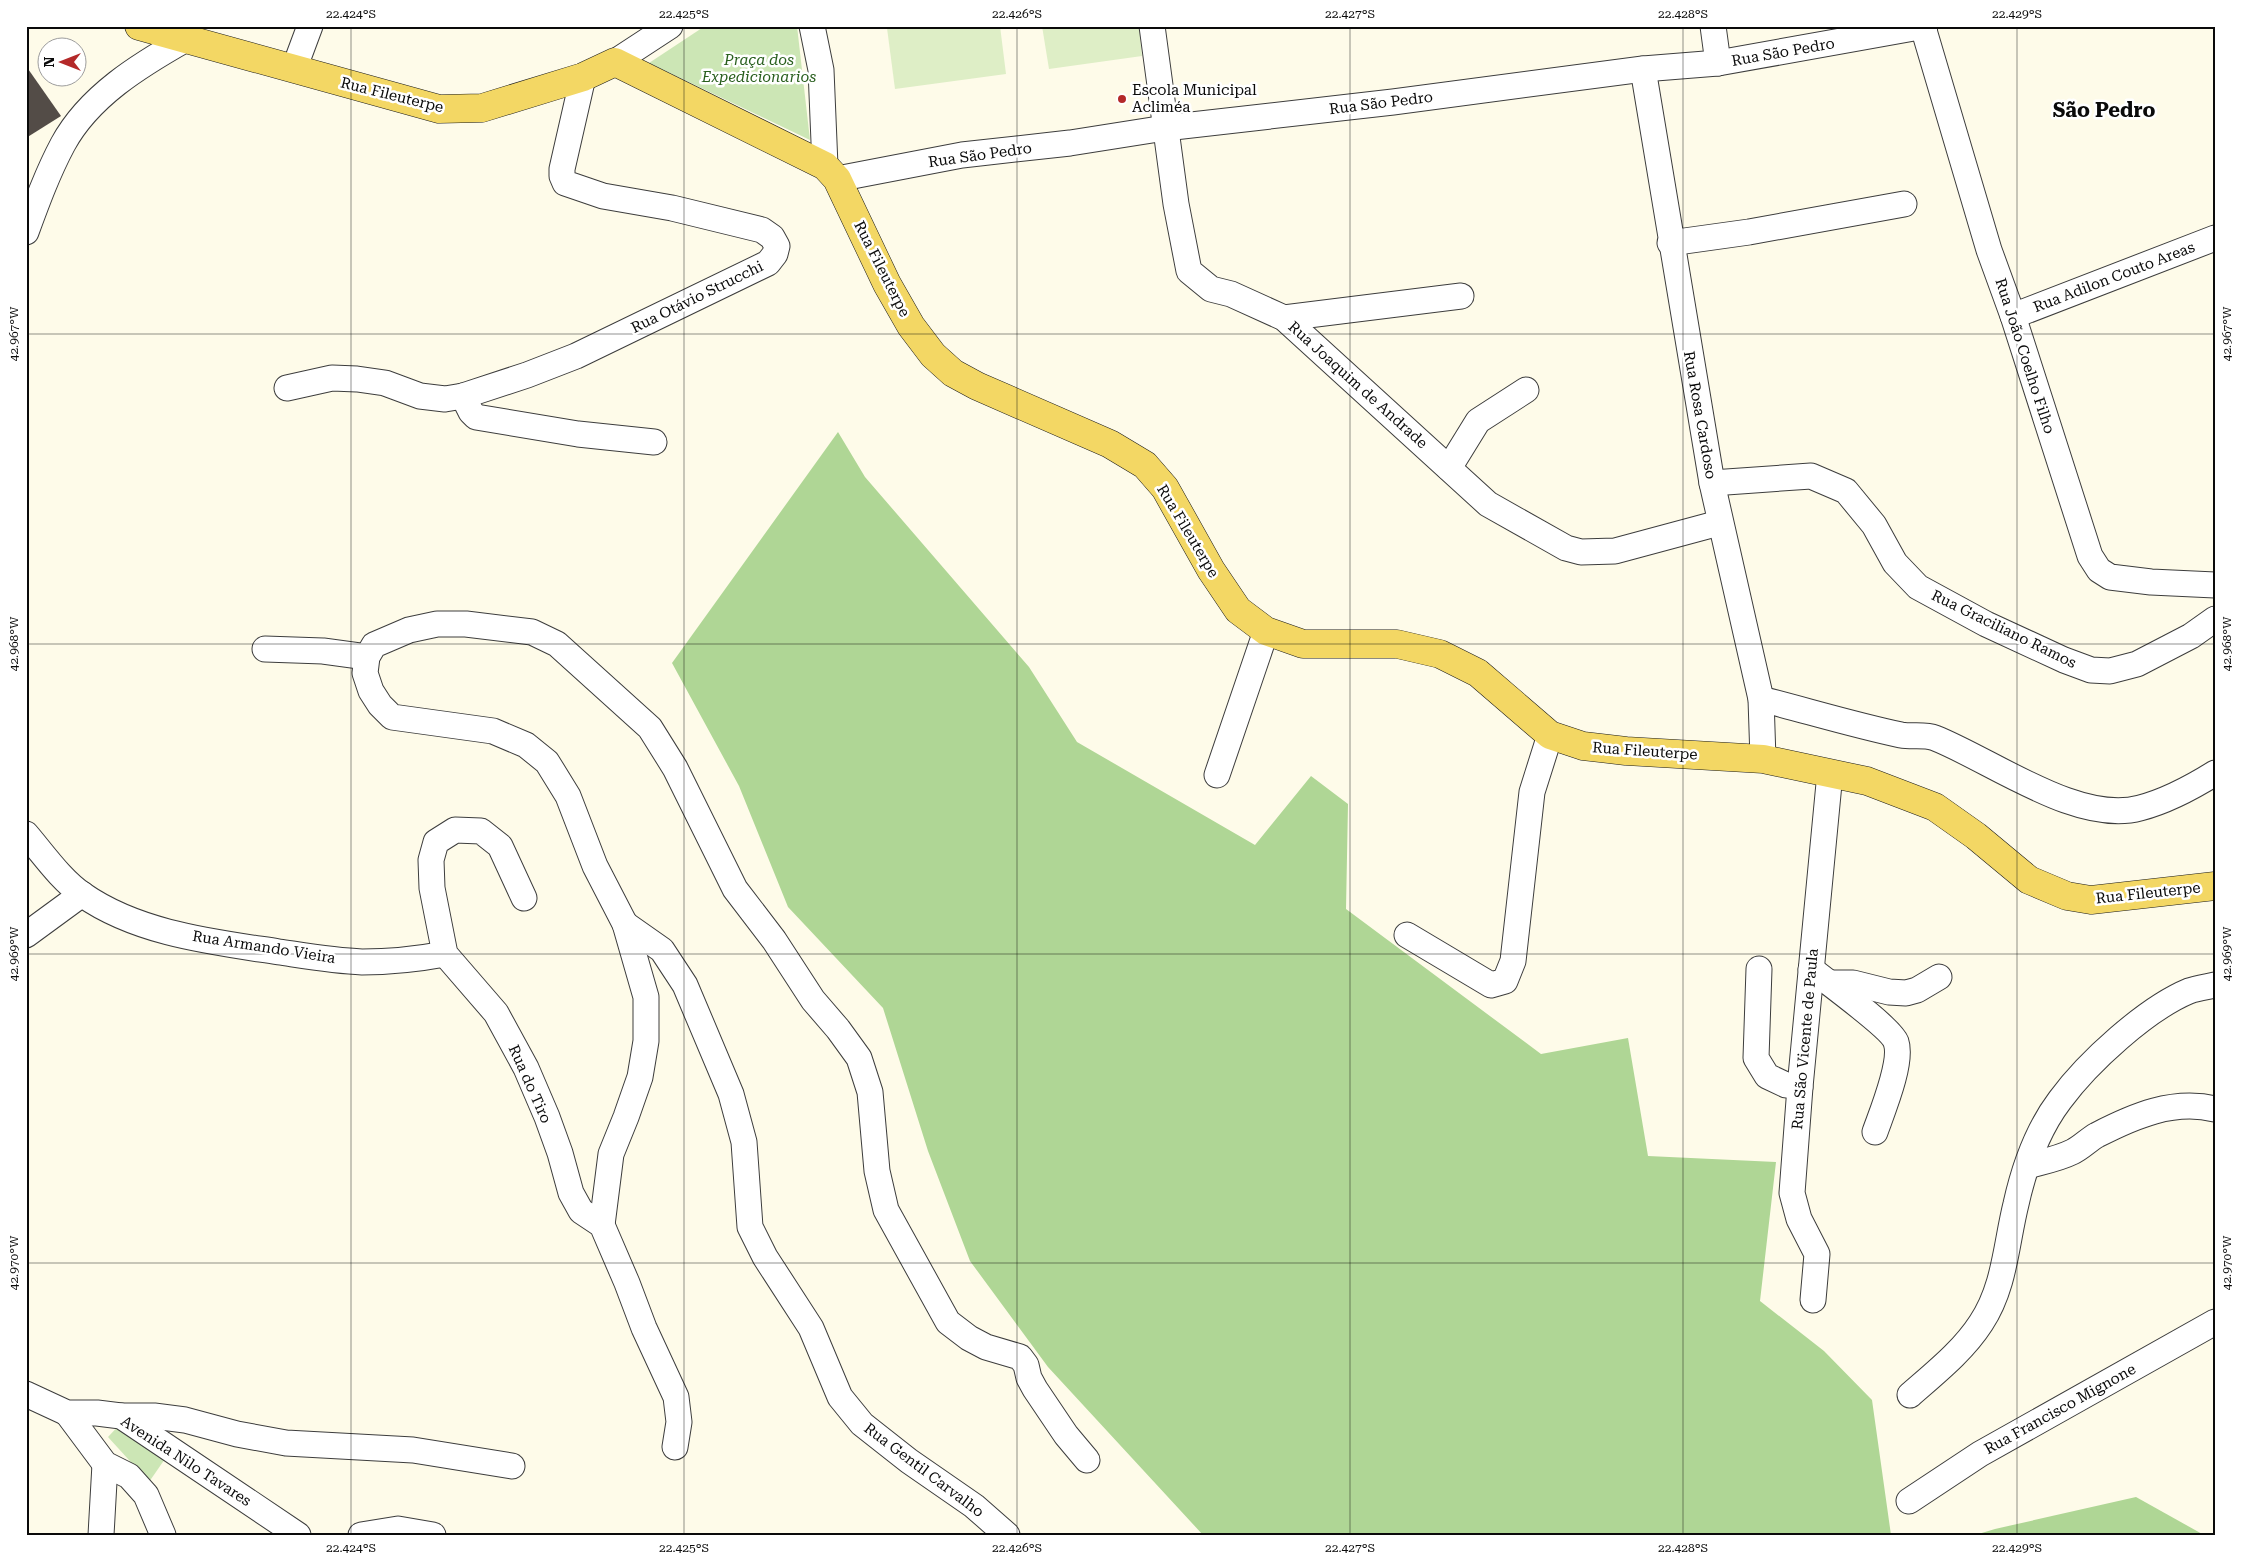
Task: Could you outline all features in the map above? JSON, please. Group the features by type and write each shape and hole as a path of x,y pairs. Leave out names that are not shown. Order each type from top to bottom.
{"main road":[{"name":"Rua Fileuterpe","path":"139,26 430,106 449,109 482,108 583,77 615,62"},
{"path":"615,62 831,172"},
{"name":"Rua Fileuterpe","path":"831,172 887,284 912,326 934,355 953,373 977,386 1110,444 1145,466 1165,488 1211,570 1238,610 1266,630 1303,644 1397,644 1440,654 1478,673 1550,735 1584,746 1626,751 1763,759 1867,781 1935,807 1976,836 2029,880 2067,896 2090,900 2215,886"}],"street":[{"path":"294,69 310,26"},
{"path":"615,62 670,26"},
{"path":"812,26 821,70 831,172"},
{"name":"Rua Joaquim de Andrade","path":"1152,26 1176,204 1189,271 1211,289 1231,294 1284,318 1488,504 1566,548 1581,552 1615,551 1719,523"},
{"path":"1713,26 1718,63"},
{"name":"Rua São Pedro","path":"831,172 1070,143 1165,128 1393,102 1643,69 1718,63 1924,27"},
{"name":"Rua João Coelho Filho","path":"1924,27 1989,250 2013,316 2090,556 2099,570 2110,577 2151,582 2215,585"},
{"path":"26,232 40,193 64,143 86,113 130,72 186,39"},
{"name":"Rua Rosa Cardoso","path":"1643,69 1670,243 1719,523 1761,699 1763,759"},
{"name":"Rua Otávio Strucchi","path":"287,388 332,378 357,379 385,383 420,396 445,400 463,396 527,375 576,356 768,263 775,254 777,246 772,236 762,230 672,208 603,196 565,183 562,169 583,77"},
{"path":"1670,243 1749,232 1904,204"},
{"name":"Rua Adilon Couto Areas","path":"2013,316 2215,238"},
{"path":"1284,318 1461,296"},
{"path":"1449,468 1478,422 1526,390"},
{"path":"463,396 471,412 476,416 578,434 654,442"},
{"name":"Rua Graciliano Ramos","path":"1712,483 1811,476 1846,491 1874,525 1895,563 1918,587 1986,624 2090,670 2110,671 2136,664 2191,636 2215,619"},
{"path":"675,1447 679,1422 676,1397 644,1328 602,1225 611,1154 640,1077 646,1041 646,997 625,924 595,866 568,796 547,762 526,745 493,731 392,717 380,704 371,691 365,673 367,656 374,645 409,630 437,624 466,624 532,632 557,644 650,728 675,768 735,888 774,940 812,1000 838,1028 858,1058 870,1092 877,1171 886,1210 948,1322 969,1338 986,1347 1020,1357 1026,1365 1035,1389 1066,1435 1087,1460"},
{"path":"1217,775 1266,630"},
{"path":"265,649 323,651 367,656"},
{"path":"1761,699 1903,735 1933,737 2062,798 2090,807 2110,810 2138,809 2181,794 2215,773"},
{"path":"1407,935 1491,985 1505,982 1512,961 1532,792 1550,735"},
{"name":"Rua São Vicente de Paula","path":"1813,1300 1817,1254 1799,1219 1792,1193 1800,1087 1820,976 1830,773"},
{"name":"Rua do Tiro","path":"524,898 500,846 481,831 455,830 436,842 431,860 432,888 445,954 496,1013 526,1068 560,1153 571,1193 581,1211 602,1225"},
{"name":"Rua Armando Vieira","path":"26,834 61,875 82,894 111,910 146,925 221,943 361,962 406,961 445,954"},
{"path":"26,935 82,894"},
{"name":"Rua Gentil Carvalho","path":"625,924 662,950 685,985 731,1094 744,1142 750,1227 775,1273 811,1328 840,1396 862,1424 909,1461 974,1506 1007,1535"},
{"path":"1759,969 1756,1058 1767,1076 1786,1085 1800,1087"},
{"path":"1820,976 1889,992 1906,993 1917,990 1939,976"},
{"path":"1820,976 1885,1028 1896,1042 1897,1059 1890,1091 1875,1132"},
{"path":"1910,1395 1956,1353 1982,1322 2000,1284 2016,1204 2027,1166 2039,1137 2060,1100 2098,1056 2154,1011 2189,991 2215,985"},
{"path":"2027,1166 2071,1153 2096,1136 2162,1108 2198,1105 2215,1110"},
{"name":"Rua Francisco Mignone","path":"1909,1501 1980,1454 2215,1322"},
{"path":"26,1394 67,1413 105,1464 129,1476 146,1495 163,1535"},
{"name":"Avenida Nilo Tavares","path":"67,1413 97,1413 121,1416 298,1535"},
{"path":"121,1416 154,1416 185,1420 237,1434 286,1443 413,1450 512,1466"},
{"path":"101,1535 105,1464"},
{"path":"361,1535 398,1529 434,1535"}],"green space":[{"name":"Praça dos Expedicionarios","path":"705,26 797,26 810,140 649,63"},
{"path":"899,26 1000,26 1006,74 895,89 887,28"},
{"path":"1042,26 1139,26 1142,56 1049,69"},
{"path":"838,432 865,477 1029,667 1077,742 1255,845 1311,776 1348,804 1346,909 1541,1054 1628,1038 1648,1156 1776,1162 1760,1301 1824,1351 1872,1400 1891,1535 1203,1535 1048,1367 970,1261 928,1151 883,1008 788,907 739,786 672,663"},
{"path":"124,1420 167,1456 149,1482 108,1437"},
{"path":"2136,1497 2204,1535 1975,1535 1995,1529"}],"building":[{"path":"26,66 38,83 38,88 41,88 61,116 26,138"}],"place":[{"name":"Escola Municipal Acliméa","path":"1122,99"}],"district":[{"name":"São Pedro","path":"2104,110"}]}
